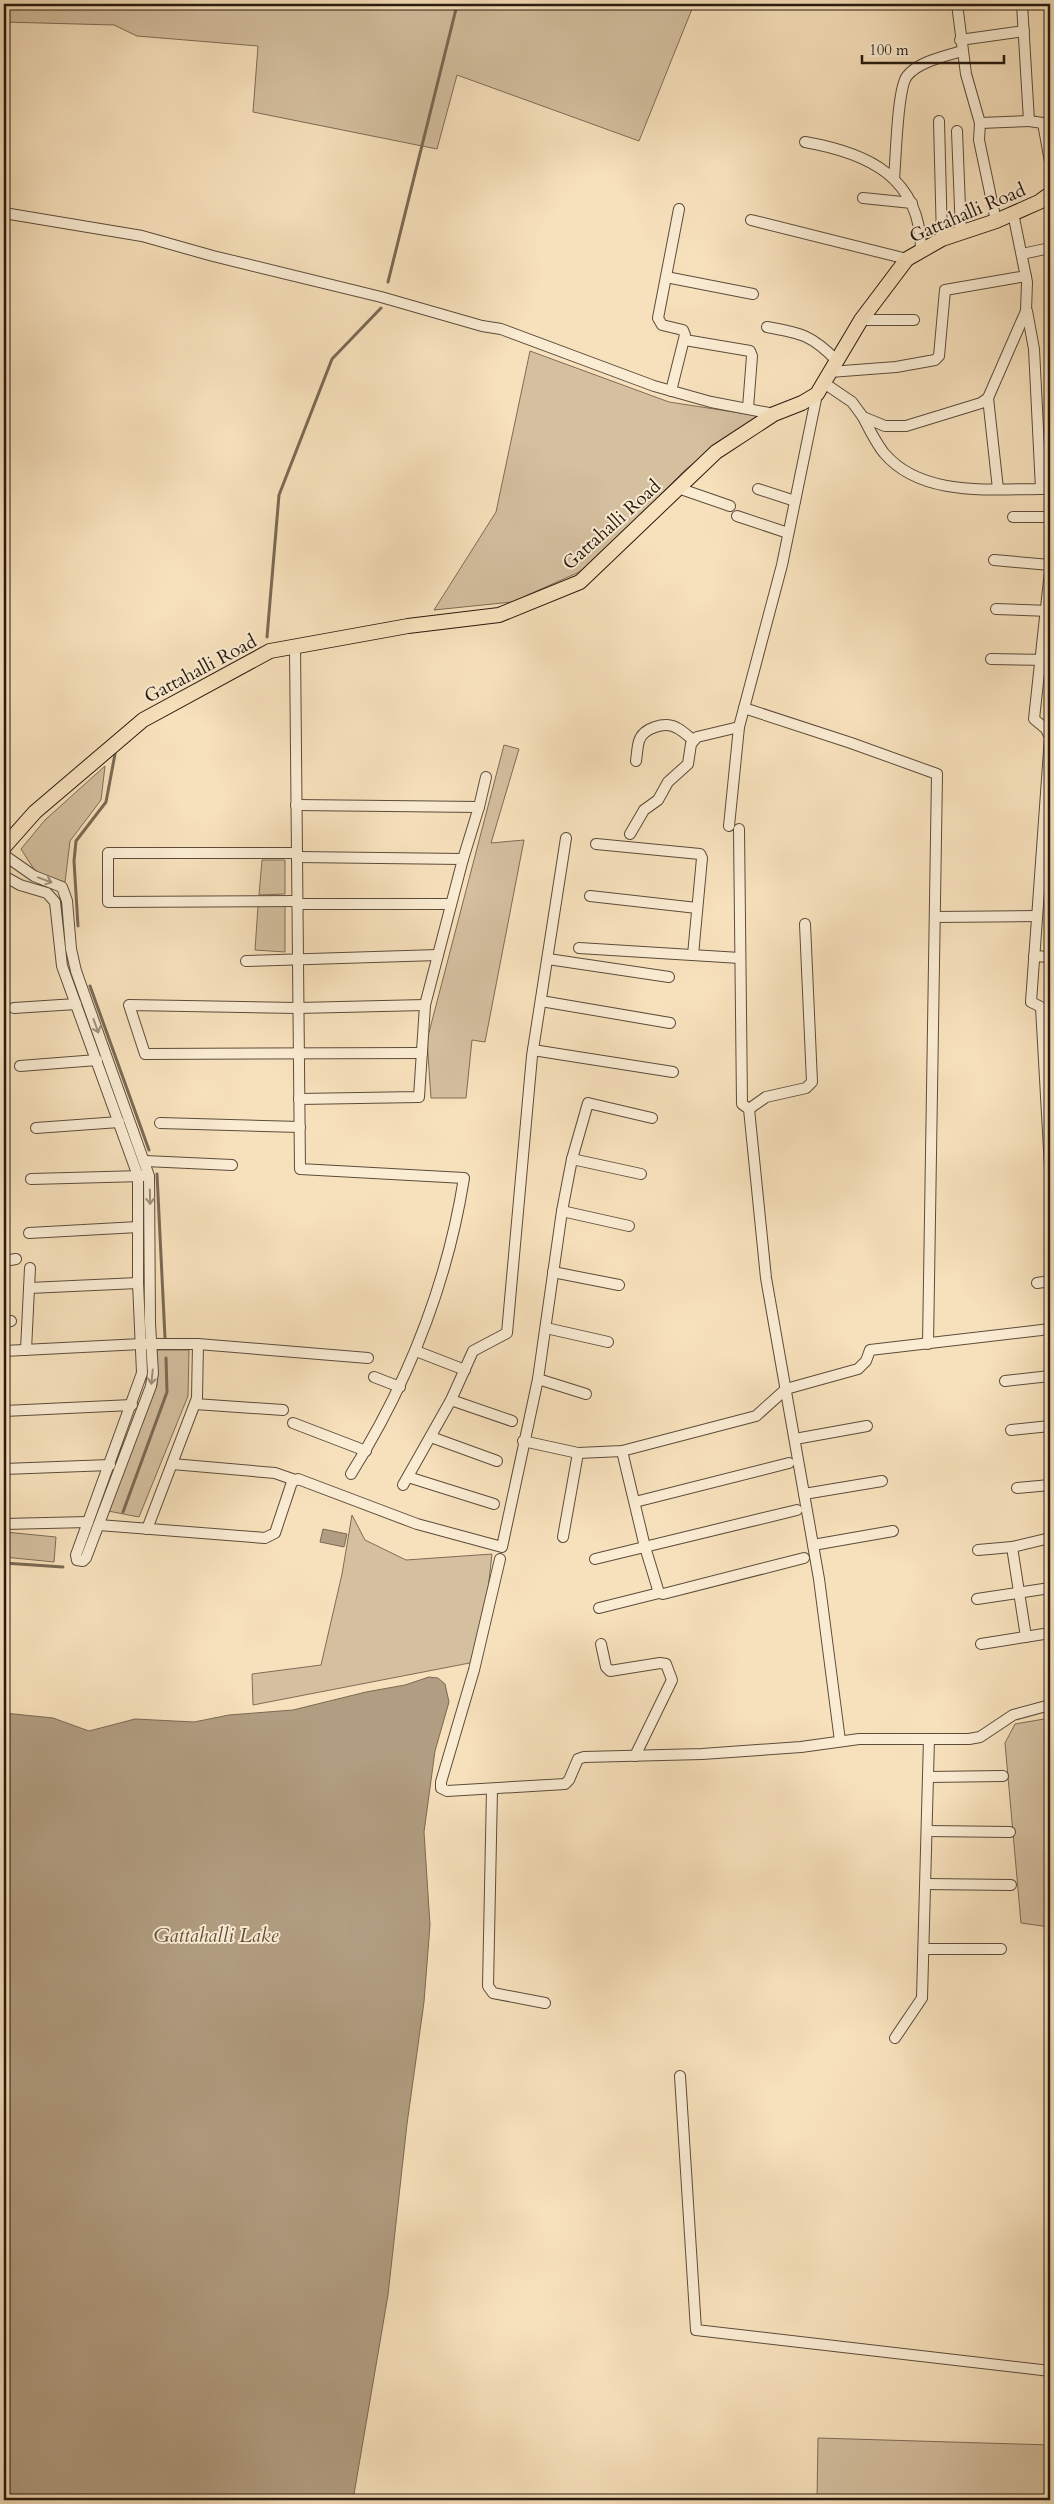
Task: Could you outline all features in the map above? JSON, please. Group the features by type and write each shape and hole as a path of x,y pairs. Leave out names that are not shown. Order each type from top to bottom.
{"main road":[{"name":"Gattahalli Road","path":"4,847 35,812 144,720 270,651 408,626 499,615 580,582 716,452 774,414 802,403 827,378 861,320 907,259 942,239 996,221 1013,212 1047,200"}],"street":[{"path":"957,4 961,45 980,123 979,140 996,221"},
{"path":"1022,4 1029,121"},
{"path":"894,179 900,102 906,77 916,69 961,45 1024,31"},
{"path":"939,121 942,239"},
{"path":"980,123 1029,121 1043,123 1050,162"},
{"path":"957,131 961,233"},
{"path":"805,142 878,164 894,179 912,203 921,232 922,249"},
{"path":"863,198 912,203"},
{"path":"672,391 686,340 683,330 662,325 658,318 679,209"},
{"path":"767,327 793,331 815,339 827,378 852,402 884,453 902,469 925,481 963,487 1046,489 1034,349 1026,310 1026,276 1013,212"},
{"path":"4,213 142,236 213,256 382,297 482,326 501,329 672,391 710,402 774,414"},
{"path":"751,220 907,259"},
{"path":"1022,254 1050,248"},
{"path":"827,378 935,360 939,356 945,290 1026,276"},
{"path":"666,277 753,294"},
{"path":"998,489 988,398 1026,310"},
{"path":"861,320 914,320"},
{"path":"686,340 750,351 752,356 748,408"},
{"path":"827,378 739,727 734,828 740,958 741,1099 742,1104 749,1109 766,1278 813,1545 840,1741"},
{"path":"862,417 885,426 906,426 981,403 988,398"},
{"path":"678,488 730,506"},
{"path":"758,489 795,501"},
{"path":"737,516 788,534"},
{"path":"1013,517 1050,516"},
{"path":"994,560 1050,565"},
{"path":"1050,571 1045,660 1034,719 1046,729 1050,737 1046,845 1037,916 1031,1002 1046,1008 1050,1168"},
{"path":"996,609 1048,611"},
{"path":"295,646 300,1170 464,1178 445,1268 416,1351 400,1387 366,1451 350,1474"},
{"path":"991,659 1045,660"},
{"path":"744,708 851,743 937,774 928,1344"},
{"path":"636,761 639,741 642,735 649,729 669,725 677,728 693,740"},
{"path":"630,834 644,810 658,800 668,782 688,764 693,740 697,737 739,727"},
{"path":"300,1099 419,1097 426,1005 451,904 486,777"},
{"path":"296,805 479,807"},
{"path":"494,1504 406,1481 451,1400 473,1351 507,1333 533,1050 566,838"},
{"path":"596,844 700,854 702,858 693,955"},
{"path":"451,904 108,902 108,854 297,855 463,859"},
{"path":"4,855 34,876 57,884 65,893 71,949 76,971 146,1161 149,1176 146,1344 142,1373 132,1405 76,1555 80,1561 86,1558 99,1525 150,1386 153,1373 146,1344 138,1283 138,1176 62,966 55,902 47,893 20,885 4,876"},
{"path":"590,896 697,908"},
{"path":"935,917 1037,916"},
{"path":"749,1109 766,1097 806,1088 812,1082 805,924"},
{"path":"579,948 740,958"},
{"path":"246,961 438,956"},
{"path":"1034,956 1050,957"},
{"path":"548,959 669,977"},
{"path":"541,1001 670,1023"},
{"path":"14,1008 76,1004"},
{"path":"422,1053 145,1054 129,1005 298,1008 426,1005"},
{"path":"533,1050 673,1072"},
{"path":"20,1066 97,1060"},
{"path":"172,1464 275,1473 417,1524 502,1547 523,1441 538,1379 562,1212 572,1159 588,1103 652,1118"},
{"path":"36,1128 119,1122"},
{"path":"160,1123 300,1127"},
{"path":"572,1159 641,1174"},
{"path":"146,1161 232,1164"},
{"path":"31,1179 149,1176"},
{"path":"562,1212 629,1226"},
{"path":"29,1233 138,1227"},
{"path":"4,1261 16,1259"},
{"path":"26,1350 30,1268"},
{"path":"553,1272 620,1285"},
{"path":"1037,1283 1050,1281"},
{"path":"30,1288 138,1283"},
{"path":"546,1328 608,1342"},
{"path":"523,1441 578,1453 622,1451 756,1416 786,1388 858,1368 866,1362 870,1350 1050,1330"},
{"path":"4,1351 146,1344 198,1344 368,1358"},
{"path":"147,1529 195,1404 198,1344"},
{"path":"416,1351 465,1370"},
{"path":"1005,1381 1050,1376"},
{"path":"374,1377 400,1387"},
{"path":"538,1379 586,1394"},
{"path":"451,1400 512,1421"},
{"path":"195,1404 283,1410"},
{"path":"4,1411 132,1405"},
{"path":"293,1423 366,1451"},
{"path":"795,1439 867,1426"},
{"path":"1011,1430 1050,1426"},
{"path":"430,1437 497,1461"},
{"path":"622,1451 645,1547 659,1593"},
{"path":"563,1537 578,1453"},
{"path":"635,1502 789,1463"},
{"path":"4,1469 110,1464"},
{"path":"99,1525 265,1538 275,1533 294,1480"},
{"path":"804,1494 882,1481"},
{"path":"1017,1488 1050,1485"},
{"path":"595,1559 797,1510"},
{"path":"4,1524 88,1522"},
{"path":"813,1545 893,1531"},
{"path":"978,1550 1012,1547 1050,1538"},
{"path":"1012,1547 1026,1637"},
{"path":"599,1608 659,1593 663,1594 804,1558"},
{"path":"500,1559 474,1670 440,1782 441,1788 447,1792 559,1785 569,1780 575,1764 584,1757 711,1754 801,1746 859,1738 969,1739 980,1736 1014,1715 1050,1705"},
{"path":"977,1598 1050,1588"},
{"path":"981,1644 1050,1633"},
{"path":"601,1644 606,1667 610,1671 660,1663 666,1664 672,1675 672,1680 635,1756"},
{"path":"895,2038 922,1998 925,1949 929,1739"},
{"path":"928,1777 1003,1776"},
{"path":"492,1789 488,1986 493,1993 545,2003"},
{"path":"927,1831 1010,1832"},
{"path":"926,1884 1011,1885"},
{"path":"925,1949 1001,1949"},
{"path":"680,2076 696,2330 1050,2371"}],"shaded area":[{"path":"4,4 694,4 639,141 457,75 437,149 253,112 258,46 137,36 114,25 4,22"},
{"path":"530,351 669,402 760,416 686,469 586,569 512,602 434,610 496,512"},
{"path":"504,745 519,749 491,843 524,840 485,1042 472,1040 466,1098 431,1098 427,1040"},
{"path":"105,766 101,800 70,841 65,882 37,874 21,849 45,820"},
{"path":"262,860 285,860 285,894 259,895"},
{"path":"258,906 285,906 285,952 255,950"},
{"path":"155,1350 189,1350 188,1396 139,1517 108,1511 157,1385"},
{"path":"352,1515 365,1540 406,1560 492,1554 480,1661 253,1705 252,1674 321,1665 342,1574"},
{"path":"5,1532 56,1537 54,1562 4,1557"},
{"path":"1050,1718 1050,1927 1021,1923 1005,1743 1015,1724"},
{"path":"818,2438 1050,2445 1050,2500 817,2500"}],"water":[{"path":"323,1529 347,1534 344,1547 320,1542"},
{"name":"Gattahalli Lake","path":"429,1677 438,1678 445,1684 449,1702 435,1751 424,1832 430,1925 424,2002 407,2124 388,2295 353,2500 4,2500 4,1713 53,1718 89,1731 135,1719 194,1722 229,1715 293,1710 366,1692 405,1685"}],"waterway":[{"path":"388,282 456,9 460,4"},
{"path":"267,637 279,495 332,359 381,308"},
{"path":"78,926 74,861 76,841 106,802 115,754"},
{"path":"90,986 149,1150"},
{"path":"157,1174 165,1338"},
{"path":"123,1512 167,1392 166,1358"},
{"path":"4,1563 63,1567"}]}
